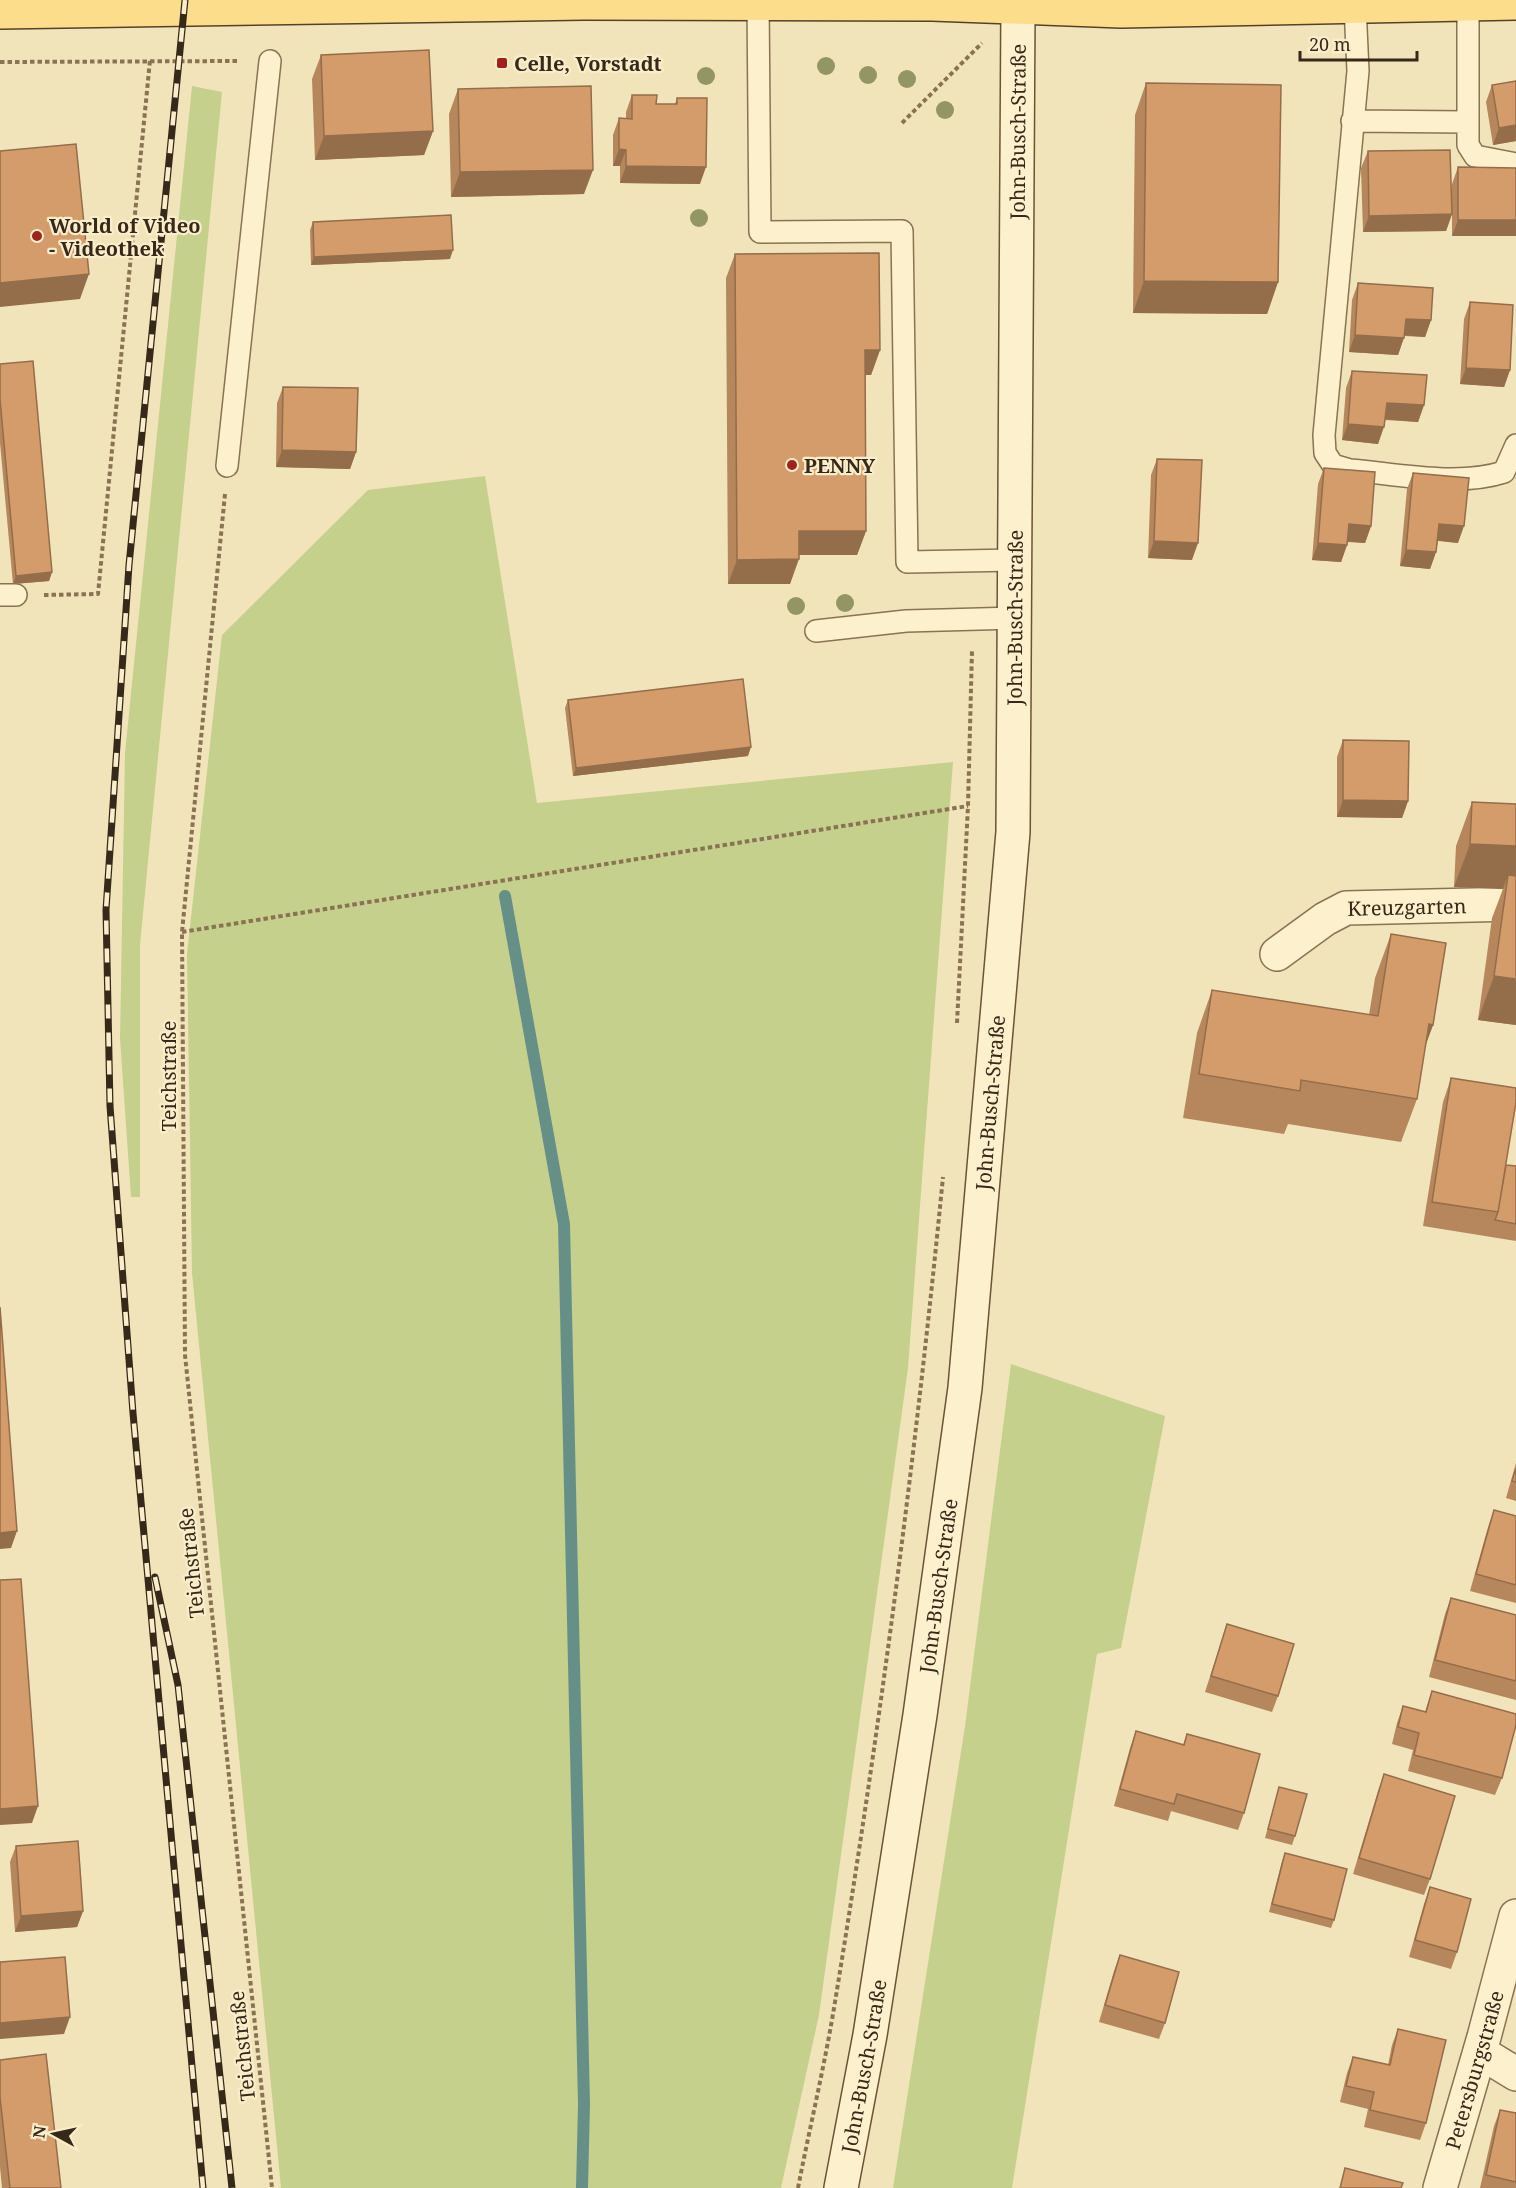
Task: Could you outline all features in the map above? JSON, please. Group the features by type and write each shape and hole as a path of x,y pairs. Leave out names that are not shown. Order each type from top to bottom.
{"main road":[{"path":"0,12 135,5 216,9 573,3 1016,2 1121,10 1516,3"},
{"name":"John-Busch-Straße","path":"841,2188 870,2035 918,1727 965,1388 1013,831 1016,618 1016,2"},
{"name":"Kreuzgarten","path":"1276,954 1325,919 1346,908 1516,904"},
{"name":"Petersburgstraße","path":"1440,2188 1480,2052 1516,1916"},
{"path":"1480,2052 1516,2074"}],"lane":[{"path":"758,2 760,232 902,231 907,562 1016,560"},
{"path":"1468,4 1468,145 1475,156 1516,164"},
{"path":"1355,6 1358,71 1330,354 1324,435 1325,453 1334,465 1350,470 1464,480 1485,478 1504,472 1516,445"},
{"path":"227,466 270,61"},
{"path":"1352,121 1467,122"},
{"path":"816,631 906,621 1016,618"}],"path":[{"path":"902,123 1016,2"},
{"path":"8,595 98,594 150,60"},
{"path":"0,62 270,61"},
{"name":"Teichstraße","path":"227,466 182,932 185,1355 272,2188"},
{"path":"956,1027 968,806 973,619"},
{"path":"182,932 968,806"},
{"path":"798,2188 835,2004 888,1639 924,1370 944,1169"}],"green space":[{"path":"192,86 222,92 140,945 140,1197 131,1197 120,1039 125,753"},
{"path":"485,476 537,803 953,762 908,1368 819,2015 781,2188 281,2188 192,1273 187,954 222,635 368,490"},
{"path":"1011,1364 1165,1416 1121,1648 1097,1654 1012,2188 893,2188 965,1726"}],"building":[{"path":"429,50 433,131 324,136 321,55"},
{"path":"1516,81 1516,125 1499,128 1492,85"},
{"path":"1146,83 1281,85 1278,282 1144,281"},
{"path":"591,86 593,170 460,172 458,89"},
{"path":"632,95 657,95 656,104 677,104 677,98 707,98 706,167 626,166 626,150 619,149 619,118 632,119"},
{"name":"World of Video - Videothek","path":"76,144 89,274 0,283 0,151"},
{"path":"1450,150 1452,214 1369,216 1368,151"},
{"path":"1458,167 1516,168 1516,220 1458,220"},
{"path":"451,215 453,250 314,257 313,222"},
{"name":"PENNY","path":"879,253 880,350 865,350 866,531 799,531 799,559 737,560 735,254"},
{"path":"1358,283 1433,288 1431,320 1406,319 1404,338 1355,335"},
{"path":"1470,302 1513,305 1510,370 1466,368"},
{"path":"33,361 52,572 16,576 0,399 0,364"},
{"path":"1352,371 1427,375 1424,405 1387,403 1384,427 1348,424"},
{"path":"283,387 358,388 356,452 282,450"},
{"path":"1157,459 1202,460 1198,543 1154,541"},
{"path":"1324,468 1375,472 1371,526 1349,524 1347,545 1318,543"},
{"path":"1413,473 1469,478 1464,526 1439,524 1436,552 1406,550"},
{"path":"743,679 751,747 576,768 568,700"},
{"path":"1343,740 1409,741 1408,801 1343,800"},
{"path":"1472,802 1516,804 1516,846 1470,844"},
{"path":"1508,875 1516,876 1516,979 1494,976"},
{"path":"1391,934 1446,943 1433,1025 1429,1024 1417,1099 1301,1080 1300,1091 1199,1074 1212,990 1378,1016"},
{"path":"1451,1078 1516,1088 1516,1102 1498,1212 1432,1202"},
{"path":"1506,1165 1516,1166 1516,1224 1495,1220"},
{"path":"0,1307 17,1531 0,1533"},
{"path":"1516,1468 1516,1482 1512,1481"},
{"path":"1494,1510 1516,1516 1516,1585 1476,1574"},
{"path":"21,1579 38,1806 0,1809 0,1580"},
{"path":"1451,1598 1516,1615 1516,1681 1435,1660"},
{"path":"1227,1624 1294,1644 1278,1696 1211,1676"},
{"path":"1432,1691 1516,1714 1516,1725 1502,1778 1414,1755 1419,1733 1398,1727 1403,1706 1426,1712"},
{"path":"1136,1731 1184,1745 1187,1734 1260,1754 1244,1813 1177,1794 1174,1804 1120,1789"},
{"path":"1384,1774 1455,1796 1430,1879 1359,1858"},
{"path":"1279,1787 1307,1794 1295,1836 1268,1829"},
{"path":"78,1841 83,1911 21,1916 16,1846"},
{"path":"1285,1853 1347,1869 1334,1920 1272,1904"},
{"path":"1430,1887 1471,1899 1457,1952 1415,1940"},
{"path":"1120,1955 1179,1972 1165,2023 1105,2005"},
{"path":"65,1957 70,2017 0,2023 0,1962"},
{"path":"1398,2029 1446,2040 1426,2123 1370,2110 1374,2092 1346,2086 1353,2057 1390,2065"},
{"path":"46,2054 61,2188 10,2188 0,2097 0,2060"},
{"path":"1500,2110 1516,2113 1516,2182 1486,2175"},
{"path":"1345,2168 1403,2183 1401,2188 1340,2188"}],"waterway":[{"path":"505,896 564,1224 584,2104 582,2188"}],"railway":[{"path":"185,0 129,565 106,910 110,1106 133,1413 203,2188"},
{"path":"155,1577 178,1685 232,2188"}],"place":[{"name":"Celle, Vorstadt","path":"502,63"},
{"name":"World of Video - Videothek","path":"37,236"},
{"name":"PENNY","path":"792,465"}]}
